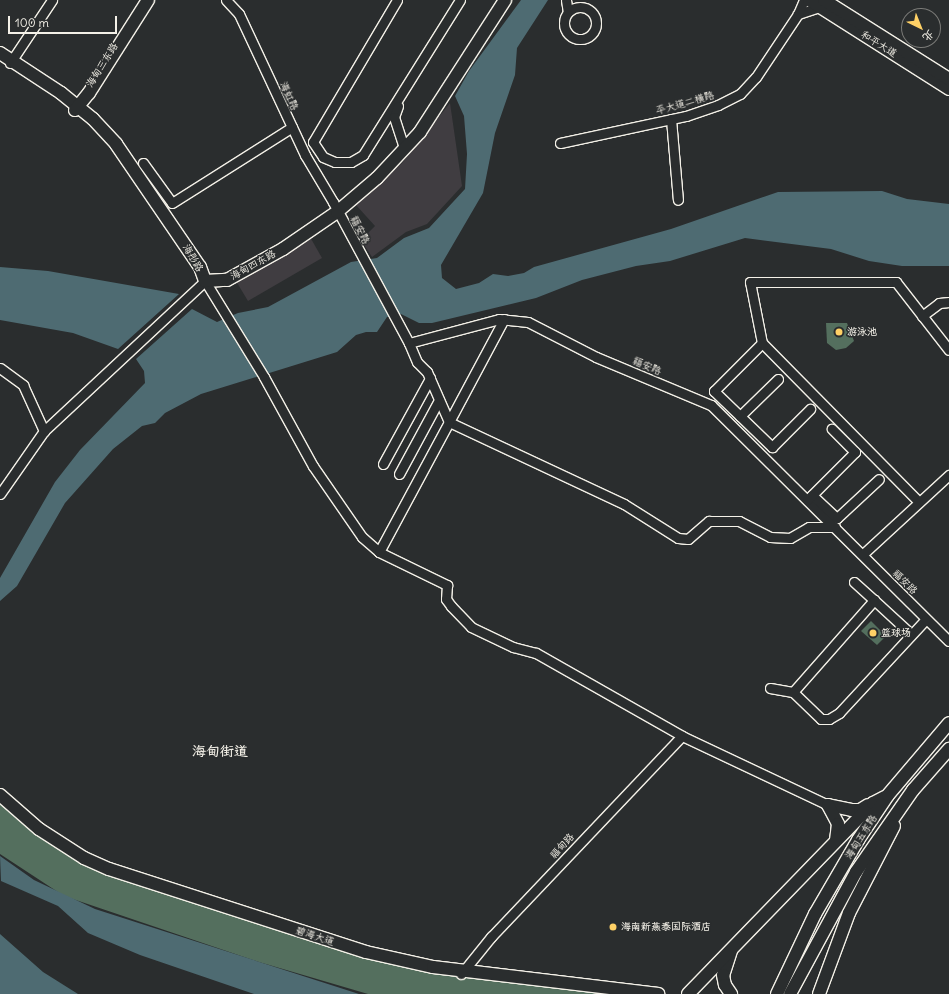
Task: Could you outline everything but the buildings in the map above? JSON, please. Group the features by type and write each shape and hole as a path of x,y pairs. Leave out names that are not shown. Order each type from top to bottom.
{"main road":[{"name":"海甸三东路","path":"75,107 143,0"},
{"path":"75,107 148,0"},
{"name":"海甸四东路","path":"336,206 369,178 404,144 436,99 498,0"},
{"name":"海甸四东路","path":"205,281 225,275 262,255 377,178 420,132 505,0"},
{"name":"和平大道","path":"809,0 822,3 949,79"},
{"name":"和平大道","path":"822,3 949,89"},
{"name":"海彤路","path":"0,53 7,60 93,119 126,157 200,267 205,281"},
{"name":"海甸五东路","path":"777,994 815,914 888,795 949,723"},
{"name":"海甸五东路","path":"790,994 856,872 913,790 949,749"},
{"path":"818,994 851,909 913,790"},
{"name":"碧海大道","path":"0,795 39,829 84,858 109,869 366,952 463,972 635,994"},
{"path":"828,805 860,810 888,795"},
{"name":"碧海大道","path":"0,801 37,833 83,862 115,875 365,955 425,970 463,972 658,994"},
{"path":"688,994 873,803"},
{"path":"828,805 838,824 836,840"},
{"path":"731,994 725,985 723,976 733,946"}],"street":[{"path":"7,60 52,0"},
{"path":"305,155 397,0"},
{"path":"312,142 323,157 335,162 351,162 363,155 460,0"},
{"path":"566,0 568,12 565,27 570,36 580,39 590,36 596,27 594,17 588,9 575,0"},
{"name":"平大道二横路","path":"560,142 671,119 718,105 740,94 756,77 798,14 804,0"},
{"name":"海虹路","path":"229,1 239,14 305,155 336,206"},
{"path":"798,14 822,3"},
{"path":"568,12 578,8 588,9"},
{"path":"404,90 394,117 404,144"},
{"path":"671,119 678,200"},
{"path":"143,163 172,203 292,127"},
{"name":"福安路","path":"336,206 361,256 409,343 504,319 528,322 596,357 711,405 810,497 835,527 949,641"},
{"path":"0,494 47,428 86,389 205,281 264,376 313,466 362,537 379,552 447,585 446,599 471,627 513,647 536,653 682,736 828,805"},
{"path":"920,502 762,343 750,282 896,282 949,350"},
{"path":"922,316 939,303 949,302"},
{"path":"379,552 504,319"},
{"path":"409,343 417,362 430,378 449,422 624,504 678,538 688,539 709,521 739,521 770,537 790,538 809,527 835,527"},
{"path":"762,343 714,390 772,447 810,409"},
{"path":"0,368 23,385 40,418 47,428"},
{"path":"383,464 430,378"},
{"path":"740,416 778,379"},
{"path":"399,474 439,400"},
{"path":"832,429 855,452 810,497 837,518 879,479"},
{"path":"863,554 949,475"},
{"path":"854,582 911,634"},
{"path":"793,692 874,600"},
{"path":"770,688 793,692 821,719 829,719 839,713 926,619"},
{"name":"福甸路","path":"463,972 491,937 682,736"}],"shaded area":[{"path":"450,103 462,186 427,224 406,232 372,257 361,240 375,226 356,205 402,163"},
{"path":"310,237 322,258 248,301 236,281"}],"green space":[{"name":"游泳池","path":"826,323 847,323 854,341 846,348 836,350 827,343"},
{"name":"篮球场","path":"871,621 886,636 877,645 861,631"},
{"path":"0,800 89,864 345,949 614,994 368,994 259,962 64,896 0,854"}],"water":[{"path":"521,0 548,0 517,48 515,75 495,133 483,193 441,265 442,278 456,289 479,283 493,274 508,276 524,273 534,267 671,229 778,192 882,191 907,199 949,204 949,266 902,266 869,261 831,249 745,238 670,261 636,266 582,280 536,298 432,323 419,323 401,314 387,317 377,332 366,332 356,335 337,352 201,394 165,413 155,423 142,426 113,449 65,503 17,586 0,601 0,578 55,482 80,450 145,383 144,371 136,359 192,309 217,322 238,313 268,307 351,262 377,258 404,238 429,228 465,189 467,154 464,116 455,96 469,71"},
{"path":"0,267 48,271 179,294 118,349 73,333 0,320"},
{"path":"0,856 34,880 95,909 359,994 254,994 140,955 88,933 58,906 1,881"},
{"path":"0,934 43,972 78,994 0,994"}],"place":[{"name":"游泳池","path":"839,332"},
{"name":"篮球场","path":"873,633"},
{"name":"海南新燕泰国际酒店","path":"613,927"}],"district":[{"name":"海甸街道","path":"220,751"}]}
